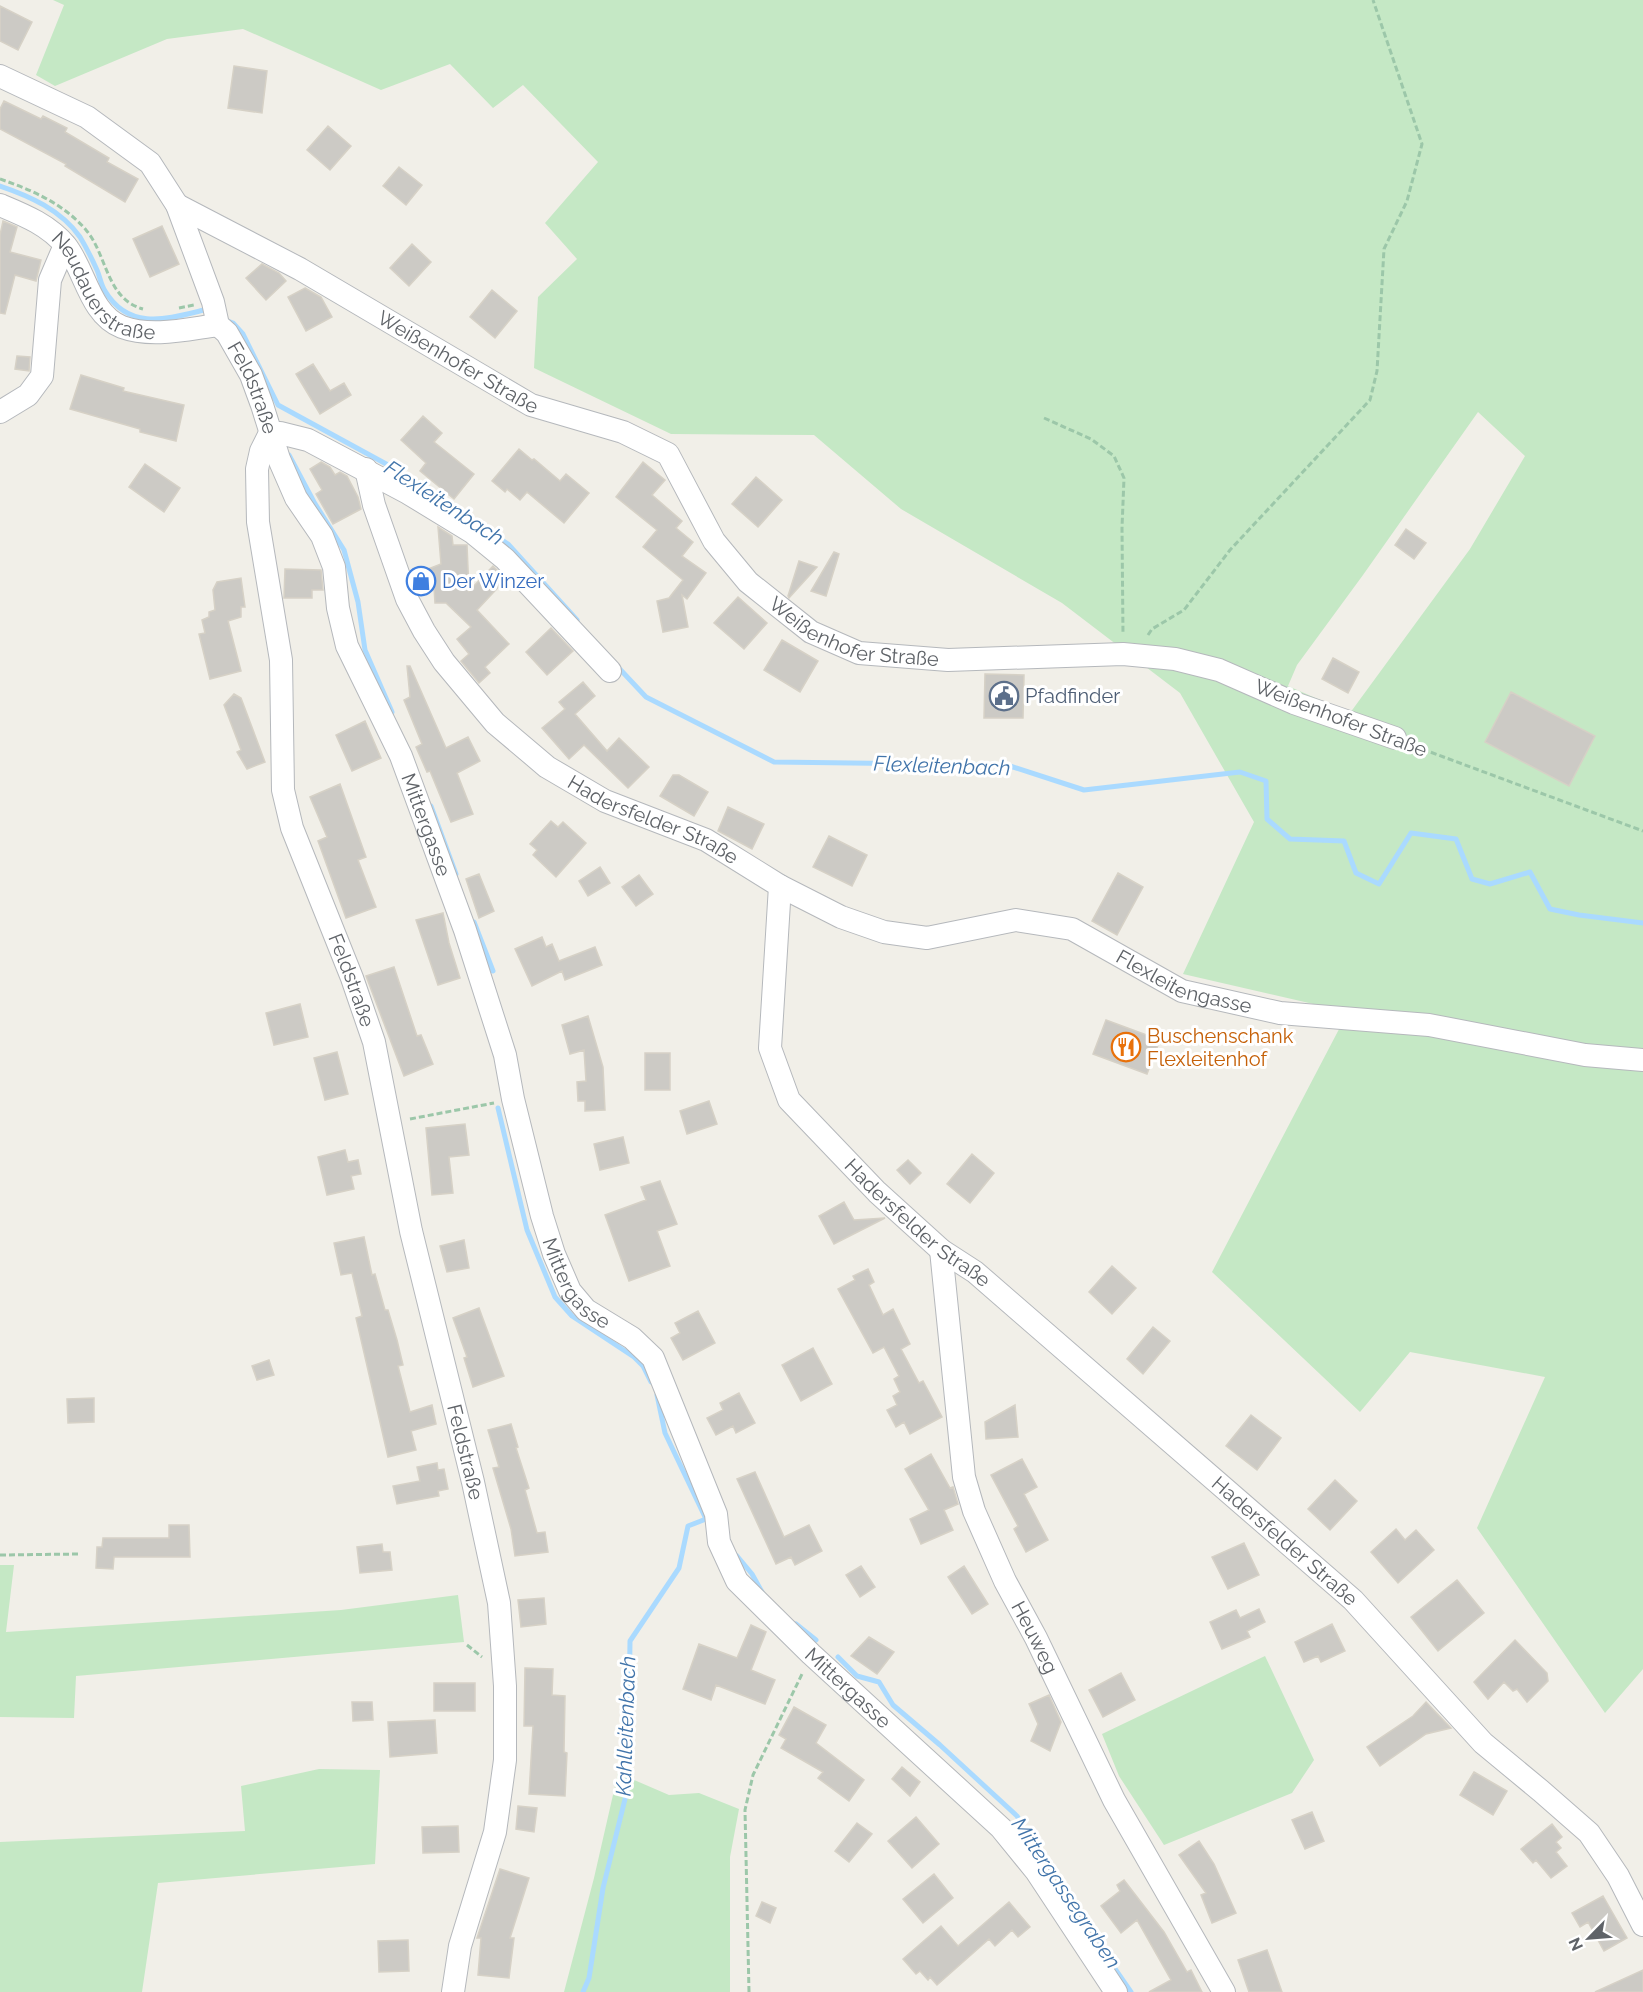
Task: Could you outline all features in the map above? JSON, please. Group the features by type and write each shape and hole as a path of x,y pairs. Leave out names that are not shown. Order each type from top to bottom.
{"street":[{"name":"Feldstraße","path":"0,76 87,117 150,163 177,205 215,311 246,365 270,433 261,451 257,469 258,522 281,660 283,790 292,828 352,978 374,1042 411,1232 473,1482 496,1592 505,1686 505,1760 495,1832 460,1946 453,1992"},
{"name":"Neudauerstraße","path":"0,205 49,230 65,245 79,265 103,313 121,327 146,332 166,332 215,311"},
{"name":"Weißenhofer Straße","path":"177,205 291,264 531,405 623,432 668,454 714,542 748,582 811,632 859,653 936,659 1128,654 1175,659 1219,670 1294,703 1395,738"},
{"path":"0,412 28,395 42,376 50,280 65,245"},
{"path":"270,433 280,433 308,440 408,492 472,532 505,559 610,671"},
{"name":"Mittergasse","path":"270,433 296,498 321,536 334,567 338,608 346,646 401,756 465,930 505,1055 513,1099 542,1216 554,1254 570,1291 586,1310 632,1338 653,1358 716,1514 719,1542 737,1581 811,1654 1001,1828 1036,1871 1116,1992"},
{"name":"Hadersfelder Straße","path":"366,470 374,505 407,599 424,632 444,662 495,723 547,767 605,801 706,840 780,886 770,1048 789,1100 877,1192 941,1250 975,1272 1353,1600 1483,1743 1589,1833 1618,1876 1643,1926"},
{"name":"Flexleitengasse","path":"780,886 841,917 884,932 927,938 1016,920 1072,929 1182,991 1280,1013 1429,1025 1585,1054 1643,1060"},
{"name":"Heuweg","path":"941,1250 964,1477 974,1511 1005,1581 1036,1638 1114,1800 1224,1992"}],"path":[{"path":"1128,654 1152,629 1184,610 1230,550 1370,400 1377,371 1384,249 1407,201 1422,144 1373,0"},
{"path":"0,179 33,190 71,216 87,231 115,287 132,306 147,310"},
{"path":"169,310 215,311"},
{"path":"1044,418 1091,438 1114,456 1124,478 1122,528 1128,654"},
{"name":"Weißenhofer Straße","path":"1395,738 1643,831"},
{"path":"390,1122 513,1099"},
{"path":"0,1555 81,1554"},
{"path":"749,1992 745,1810 753,1775 811,1654"}],"green space":[{"path":"53,0 1643,0 1643,1669 1605,1713 1477,1528 1545,1377 1410,1352 1360,1412 1212,1272 1348,1012 1183,974 1254,822 1180,693 1062,603 901,509 814,435 671,434 534,368 538,297 577,259 545,223 598,162 523,85 493,108 450,64 381,90 243,29 167,39 55,86 36,75 64,5","holes":["1478,412 1525,456 1470,549 1350,713 1288,686 1297,665"]},
{"path":"0,1565 14,1565 6,1632 341,1610 458,1595 464,1642 76,1676 74,1718 0,1717"},
{"path":"1265,1656 1314,1760 1292,1793 1164,1845 1119,1776 1102,1734"},
{"path":"319,1769 380,1770 375,1864 158,1883 142,1992 0,1992 0,1842 245,1831 241,1786"},
{"path":"618,1773 669,1795 699,1793 739,1809 730,1857 730,1992 564,1992 594,1878"}],"building":[{"path":"0,6 32,22 18,50 0,41"},
{"path":"234,66 267,71 262,113 228,108"},
{"path":"4,101 41,119 43,116 67,128 65,132 109,158 107,162 138,179 125,202 65,166 66,164 0,129 0,109"},
{"path":"328,126 351,146 330,170 307,150"},
{"path":"399,167 422,185 406,205 383,186"},
{"path":"3,221 17,227 10,252 41,260 36,281 15,275 5,314 0,313 0,235"},
{"path":"162,226 179,264 150,277 133,239"},
{"path":"412,244 431,262 409,286 390,268"},
{"path":"262,264 279,273 286,281 266,300 246,278"},
{"path":"305,288 321,297 332,317 306,331 288,297"},
{"path":"492,290 517,311 495,338 470,317"},
{"path":"17,356 30,357 29,371 15,369"},
{"path":"313,364 330,391 344,383 351,395 320,414 296,374"},
{"path":"81,375 124,388 123,391 184,405 176,441 70,409"},
{"path":"423,416 442,433 434,442 474,474 454,499 420,471 426,463 401,440"},
{"path":"519,449 560,481 566,474 589,493 564,523 527,492 520,500 507,489 505,492 492,481"},
{"path":"321,462 330,467 335,475 340,472 347,476 358,497 361,509 333,524 316,494 322,490 310,469"},
{"path":"643,462 665,480 652,495 682,521 676,528 693,542 682,556 706,573 687,599 682,595 688,627 663,632 657,601 669,598 683,580 643,547 657,530 616,497"},
{"path":"145,464 180,488 164,512 129,487"},
{"path":"756,477 782,500 758,527 732,504"},
{"path":"438,527 452,536 453,545 467,545 469,591 493,566 506,579 477,610 509,644 485,667 490,673 479,683 461,661 469,654 457,639 471,627 446,603 435,603 434,587 419,592 413,575 441,564"},
{"path":"1406,529 1426,543 1414,559 1395,545"},
{"path":"834,552 839,554 826,596 811,591"},
{"path":"799,561 817,567 789,598 788,596"},
{"path":"285,569 321,570 323,590 312,590 312,598 284,598"},
{"path":"241,578 245,607 241,607 241,617 228,621 241,671 210,679 199,634 205,633 202,620 209,617 209,612 215,610 213,590 217,582"},
{"path":"738,597 767,623 744,649 714,623"},
{"path":"551,628 573,651 547,675 526,652"},
{"path":"782,640 818,661 800,692 764,670"},
{"path":"1333,658 1359,672 1348,693 1322,679"},
{"path":"407,666 410,666 446,748 468,737 480,761 457,773 473,814 451,822 430,771 427,772 416,747 422,744 404,700 410,697"},
{"name":"Pfadfinder","path":"985,674 1024,675 1023,718 984,718"},
{"path":"583,682 595,696 575,714 607,751 619,738 649,767 628,788 584,745 569,759 542,728 565,709 559,702"},
{"path":"1511,692 1595,736 1569,786 1485,742"},
{"path":"234,694 241,698 265,762 247,769 237,752 241,750 224,705"},
{"path":"365,721 381,758 352,771 336,735"},
{"path":"673,775 679,775 708,792 694,816 660,796"},
{"path":"340,784 366,857 358,860 376,907 346,918 318,841 327,837 310,797"},
{"path":"728,807 764,824 752,849 718,831"},
{"path":"551,821 558,827 563,822 586,843 556,877 533,855 537,850 530,844"},
{"path":"829,836 867,855 852,886 813,867"},
{"path":"600,867 610,883 588,896 579,881"},
{"path":"1118,873 1143,887 1117,935 1092,921"},
{"path":"479,874 494,911 479,918 466,879"},
{"path":"639,875 653,894 636,906 622,887"},
{"path":"443,913 460,978 438,985 416,920"},
{"path":"542,937 546,947 552,944 559,961 595,947 602,965 565,980 562,971 532,986 515,949"},
{"path":"394,967 417,1036 421,1035 433,1064 404,1076 366,976"},
{"path":"300,1004 308,1037 274,1045 266,1013"},
{"path":"588,1016 603,1067 605,1110 585,1111 585,1101 578,1101 577,1082 586,1081 584,1050 570,1054 562,1025"},
{"name":"Buschenschank Flexleitenhof","path":"1106,1020 1160,1040 1147,1074 1093,1054"},
{"path":"337,1052 348,1094 325,1100 314,1058"},
{"path":"645,1053 670,1053 670,1090 645,1090"},
{"path":"709,1101 717,1124 687,1134 680,1111"},
{"path":"465,1124 469,1155 449,1157 453,1193 432,1195 426,1128"},
{"path":"623,1137 629,1163 600,1170 594,1144"},
{"path":"345,1150 348,1162 358,1160 361,1174 351,1176 354,1189 327,1195 318,1157"},
{"path":"972,1154 994,1173 970,1203 947,1184"},
{"path":"908,1160 921,1173 910,1184 897,1170"},
{"path":"660,1181 677,1224 657,1231 670,1266 629,1281 605,1215 646,1200 641,1187"},
{"path":"844,1202 854,1220 885,1218 834,1244 819,1216"},
{"path":"364,1237 372,1275 375,1274 385,1310 388,1310 397,1340 403,1365 398,1366 410,1412 432,1405 436,1424 411,1431 416,1450 388,1457 356,1318 362,1316 352,1273 341,1275 334,1243"},
{"path":"464,1240 469,1268 447,1272 440,1246"},
{"path":"1112,1266 1136,1288 1112,1314 1089,1292"},
{"path":"868,1269 874,1282 869,1285 883,1315 893,1309 910,1344 901,1349 919,1383 923,1381 942,1417 910,1434 904,1422 896,1427 887,1410 897,1405 893,1396 900,1392 894,1379 899,1376 884,1347 873,1353 838,1289 855,1280 853,1276"},
{"path":"479,1308 504,1376 473,1387 464,1358 467,1357 453,1318"},
{"path":"698,1311 715,1343 683,1360 671,1338 680,1333 675,1323"},
{"path":"1153,1327 1170,1341 1143,1374 1127,1359"},
{"path":"813,1348 832,1384 801,1401 782,1365"},
{"path":"269,1360 274,1375 257,1380 252,1366"},
{"path":"739,1393 755,1423 736,1433 733,1426 716,1435 707,1418 723,1410 720,1403"},
{"path":"94,1398 94,1422 68,1423 67,1399"},
{"path":"1015,1405 1018,1437 986,1439 985,1422"},
{"path":"1251,1415 1281,1438 1257,1470 1226,1446"},
{"path":"511,1424 529,1488 525,1490 537,1533 545,1532 548,1552 515,1556 511,1529 493,1468 499,1467 488,1430"},
{"path":"931,1454 950,1488 953,1487 958,1504 944,1510 953,1530 921,1544 910,1519 929,1510 905,1469"},
{"path":"1022,1459 1037,1487 1024,1494 1048,1540 1026,1552 1014,1529 1018,1526 991,1475"},
{"path":"437,1463 438,1470 444,1469 448,1489 438,1491 439,1496 397,1504 393,1486 420,1481 417,1467"},
{"path":"755,1472 784,1537 809,1525 822,1551 795,1565 791,1557 776,1564 737,1479"},
{"path":"1335,1480 1357,1501 1330,1530 1308,1509"},
{"path":"169,1525 189,1525 190,1557 114,1557 113,1569 96,1568 97,1547 102,1547 103,1538 169,1538"},
{"path":"1396,1529 1405,1540 1416,1530 1434,1550 1398,1583 1371,1552"},
{"path":"1244,1543 1259,1575 1228,1589 1212,1557"},
{"path":"382,1544 383,1552 390,1552 392,1570 360,1573 357,1547"},
{"path":"861,1566 875,1587 860,1597 846,1575"},
{"path":"964,1566 988,1604 972,1614 948,1577"},
{"path":"1457,1580 1484,1613 1438,1651 1411,1617"},
{"path":"544,1598 546,1624 521,1627 518,1600"},
{"path":"1259,1609 1265,1622 1247,1631 1250,1637 1222,1649 1210,1622 1236,1610 1240,1618"},
{"path":"1332,1624 1345,1651 1321,1662 1318,1656 1304,1662 1295,1642"},
{"path":"751,1625 766,1632 751,1670 775,1680 765,1704 716,1685 711,1700 683,1689 699,1644 737,1658"},
{"path":"869,1637 894,1652 877,1674 851,1656"},
{"path":"1515,1640 1547,1673 1548,1681 1527,1702 1517,1689 1513,1691 1504,1682 1488,1699 1474,1682"},
{"path":"525,1668 553,1669 552,1695 565,1696 564,1752 567,1753 565,1796 529,1794 533,1726 524,1726"},
{"path":"1121,1673 1135,1700 1103,1717 1089,1690"},
{"path":"434,1683 475,1683 475,1711 434,1711"},
{"path":"1049,1695 1061,1722 1050,1751 1031,1741 1038,1724 1029,1704"},
{"path":"352,1702 372,1702 373,1720 353,1721"},
{"path":"1426,1702 1451,1728 1426,1734 1380,1766 1367,1747 1413,1716"},
{"path":"794,1707 826,1725 816,1743 864,1780 849,1801 818,1778 823,1772 781,1748 786,1739 779,1735"},
{"path":"435,1720 437,1753 390,1757 388,1722"},
{"path":"902,1767 920,1782 910,1796 892,1779"},
{"path":"1474,1772 1507,1791 1493,1815 1460,1795"},
{"path":"518,1806 537,1808 534,1832 516,1829"},
{"path":"1312,1812 1324,1841 1305,1849 1292,1820"},
{"path":"916,1817 939,1844 912,1868 888,1841"},
{"path":"857,1823 872,1834 849,1862 835,1851"},
{"path":"1552,1824 1562,1837 1556,1842 1561,1848 1556,1852 1567,1866 1551,1878 1536,1860 1533,1863 1521,1849"},
{"path":"458,1826 459,1852 423,1853 422,1827"},
{"path":"1199,1841 1214,1864 1236,1913 1212,1923 1201,1895 1206,1893 1179,1855"},
{"path":"500,1869 529,1878 510,1938 514,1938 509,1978 478,1975 481,1938 477,1938"},
{"path":"934,1874 953,1898 923,1923 903,1899"},
{"path":"1124,1880 1164,1932 1187,1972 1191,1970 1202,1992 1149,1992 1171,1980 1137,1920 1121,1933 1101,1906 1120,1891 1117,1885"},
{"path":"1603,1896 1627,1938 1604,1951 1588,1922 1580,1927 1572,1913"},
{"path":"762,1902 776,1908 770,1923 756,1916"},
{"path":"1009,1902 1030,1927 1018,1937 1012,1930 995,1946 989,1939 937,1985 930,1977 928,1980 920,1971 916,1974 903,1959 941,1926 958,1946"},
{"path":"408,1940 409,1971 379,1972 378,1941"},
{"path":"1267,1950 1282,1992 1249,1992 1238,1960"},
{"path":"1643,1970 1643,1992 1595,1992"}],"waterway":[{"name":"Kahlleitenbach","path":"0,186 44,205 72,227 89,253 105,291 125,312 150,319 204,310 209,312"},
{"name":"Flexleitenbach","path":"225,320 233,323 243,334 278,405 399,471 459,511"},
{"path":"289,455 314,502 344,550 358,602 365,650 392,712"},
{"name":"Flexleitenbach","path":"484,528 508,544 577,620"},
{"name":"Flexleitenbach","path":"616,665 646,697 774,762 1007,765 1084,790 1240,772 1266,781 1267,819 1290,839 1344,841 1356,873 1379,884 1411,833 1456,839 1472,879 1490,884 1530,872 1550,909 1643,923"},
{"path":"431,806 456,874"},
{"path":"474,922 493,971"},
{"name":"Kahlleitenbach","path":"498,1108 527,1230 555,1297 572,1316 634,1357 643,1366 651,1382"},
{"name":"Kahlleitenbach","path":"583,1992 589,1978 603,1888 628,1787 630,1641 679,1568 688,1526 706,1519 665,1433 657,1395"},
{"name":"Mittergassegraben","path":"737,1556 752,1574 762,1592"},
{"name":"Mittergassegraben","path":"796,1624 816,1640"},
{"name":"Mittergassegraben","path":"838,1657 857,1676 879,1682 893,1705 1017,1816 1073,1908 1131,1992"}],"place":[{"name":"Der Winzer","path":"421,581"},
{"name":"Pfadfinder","path":"1004,696"},
{"name":"Buschenschank Flexleitenhof","path":"1126,1047"}]}
